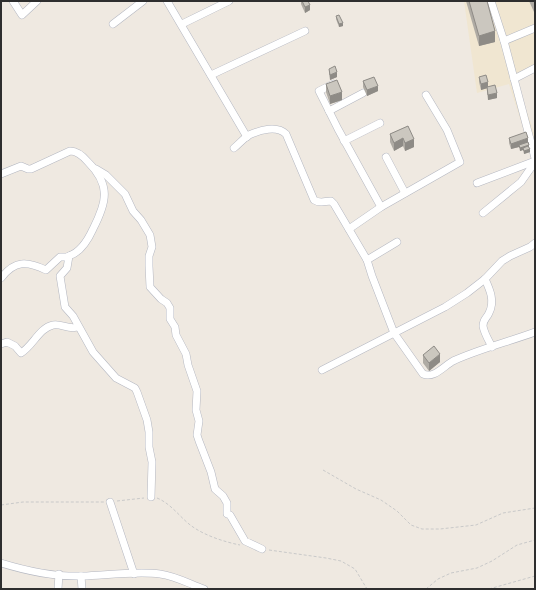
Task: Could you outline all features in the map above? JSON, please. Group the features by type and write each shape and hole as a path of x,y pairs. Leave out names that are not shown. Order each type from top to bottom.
{"street":[{"path":"13,1 22,16 37,1"},
{"path":"113,24 144,1"},
{"path":"167,1 182,24 247,137"},
{"path":"182,24 229,1"},
{"path":"491,1 504,41 535,158"},
{"path":"504,41 535,28"},
{"path":"211,75 305,31"},
{"path":"514,78 535,68"},
{"path":"337,82 319,91 344,141 381,207"},
{"path":"329,111 363,93"},
{"path":"349,229 381,207 460,162 447,130 426,95"},
{"path":"344,141 380,123"},
{"path":"234,148 247,137 268,129 279,129 284,132 314,200 317,202 331,201 334,204 367,260 394,333 418,368 427,376 434,374 453,362 535,332"},
{"path":"1,174 21,166 31,169 70,150 78,153 93,167 106,175 125,194 134,212 150,235 152,242 149,256 150,287 168,306 170,320 175,327 176,335 184,351 194,378 197,391 196,410 199,425 197,435 211,472 213,484 215,489 223,496 227,503 227,514 230,515 245,541 262,549"},
{"path":"386,156 405,193"},
{"path":"477,183 535,162"},
{"path":"483,213 521,182 535,162"},
{"path":"1,278 5,273 18,264 33,264 46,270 60,257 69,256 78,251 88,238 104,205 104,190 93,167"},
{"path":"367,260 398,242"},
{"path":"322,370 468,293 485,279 502,261 535,243"},
{"path":"69,256 67,268 60,276 65,308 73,316 93,352 111,373 119,381 127,383 135,388 147,420 149,447 152,462 151,497"},
{"path":"485,279 493,302 489,313 483,321 483,328 492,347"},
{"path":"1,344 8,342 16,346 21,353 51,325 69,328 78,327"},
{"path":"110,502 134,574"},
{"path":"1,563 19,569 81,576 161,574 204,589"},
{"path":"58,589 59,574"},
{"path":"81,576 82,589"}],"path":[{"path":"323,470 356,489 381,500 397,511 411,525 422,529 440,529 476,525 503,513 535,508"},
{"path":"1,505 23,502 110,502 151,497 159,499 171,507 193,527 228,542 242,545"},
{"path":"426,589 438,579 451,573 477,568 492,561 517,545 535,540"},
{"path":"262,549 341,561 355,569 367,589"},
{"path":"490,589 535,576"}],"shaded area":[{"path":"464,1 535,1 535,72 516,80 535,135 535,158 532,156 509,84 477,93"}],"building":[{"path":"302,1 308,1 310,5 305,7"},
{"path":"469,1 487,1 495,31 479,36"},
{"path":"339,15 343,23 339,24 336,16"},
{"path":"335,66 337,72 330,75 329,69"},
{"path":"486,75 488,82 481,84 479,77"},
{"path":"374,77 378,86 367,90 363,81"},
{"path":"337,80 342,92 330,96 326,84"},
{"path":"495,85 497,93 488,95 487,87"},
{"path":"408,126 414,139 405,143 403,138 394,143 390,134"},
{"path":"526,132 528,138 511,144 509,138"},
{"path":"528,142 529,145 520,148 519,145"},
{"path":"528,146 530,149 524,151 523,148"},
{"path":"434,346 440,354 429,363 423,355"}]}
